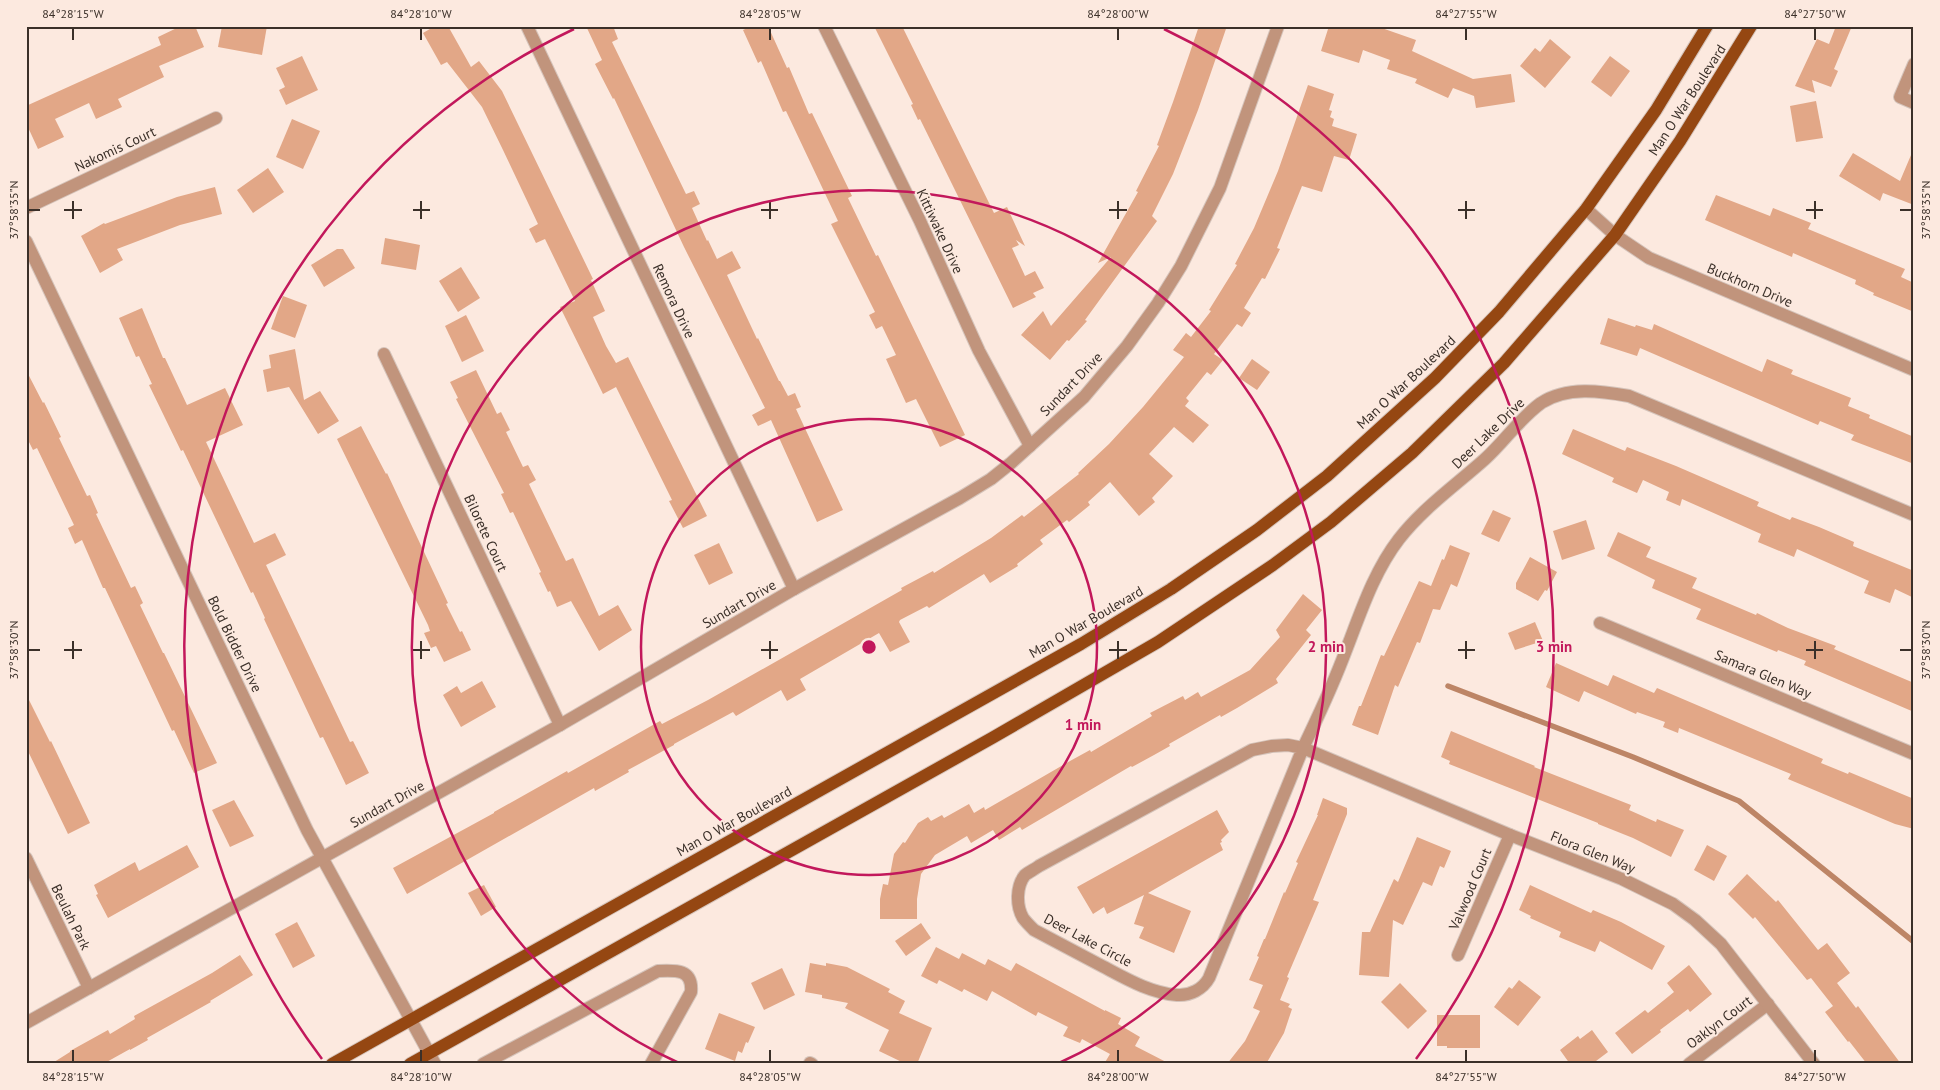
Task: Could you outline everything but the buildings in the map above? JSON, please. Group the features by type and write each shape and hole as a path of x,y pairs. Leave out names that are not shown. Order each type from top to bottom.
{"main road":[{"name":"Man O War Boulevard","path":"332,1064 1081,644 1178,584 1257,530 1326,476 1435,378 1499,312 1586,209 1656,110 1707,26"},
{"name":"Man O War Boulevard","path":"410,1064 432,1058 1141,652 1198,617 1266,570 1330,522 1412,453 1504,363 1615,235 1680,141 1751,26"}],"street":[{"name":"Remora Drive","path":"527,26 794,589"},
{"name":"Kittiwake Drive","path":"824,26 920,221 979,351 1030,446"},
{"name":"Sundart Drive","path":"26,1023 560,725 794,589 960,498 990,478 1030,446 1084,397 1127,346 1158,303 1181,266 1220,188 1278,26"},
{"path":"1914,64 1900,97 1914,103"},
{"name":"Nakomis Court","path":"26,208 216,118"},
{"name":"Buckhorn Drive","path":"1586,209 1615,235 1638,251 1667,266 1914,370"},
{"name":"Bold Bidder Drive","path":"26,241 290,794 322,858 432,1058"},
{"name":"Bilorete Court","path":"384,354 560,725"},
{"name":"Deer Lake Drive","path":"1304,748 1337,674 1371,586 1384,560 1400,538 1445,494 1486,458 1530,413 1542,403 1559,395 1580,391 1603,391 1629,396 1914,514"},
{"name":"Samara Glen Way","path":"1600,623 1914,754"},
{"name":"Deer Lake Circle","path":"1280,746 1304,748 1205,985 1188,994 1177,995 1156,991 1126,978 1034,930 1023,918 1019,907 1018,894 1020,884 1026,875 1039,866 1252,750 1280,746"},
{"name":"Flora Glen Way","path":"1304,748 1510,835 1622,879 1673,904 1695,920 1721,944 1814,1064"},
{"name":"Valwood Court","path":"1458,955 1510,835"},
{"name":"Beulah Park","path":"26,858 89,988"},
{"path":"483,1064 658,971 675,970 687,975 692,982 691,992 651,1064"},
{"name":"Oaklyn Court","path":"1689,1064 1768,1004"}],"waterway":[{"path":"1448,686 1633,757 1739,801 1914,942"}]}
